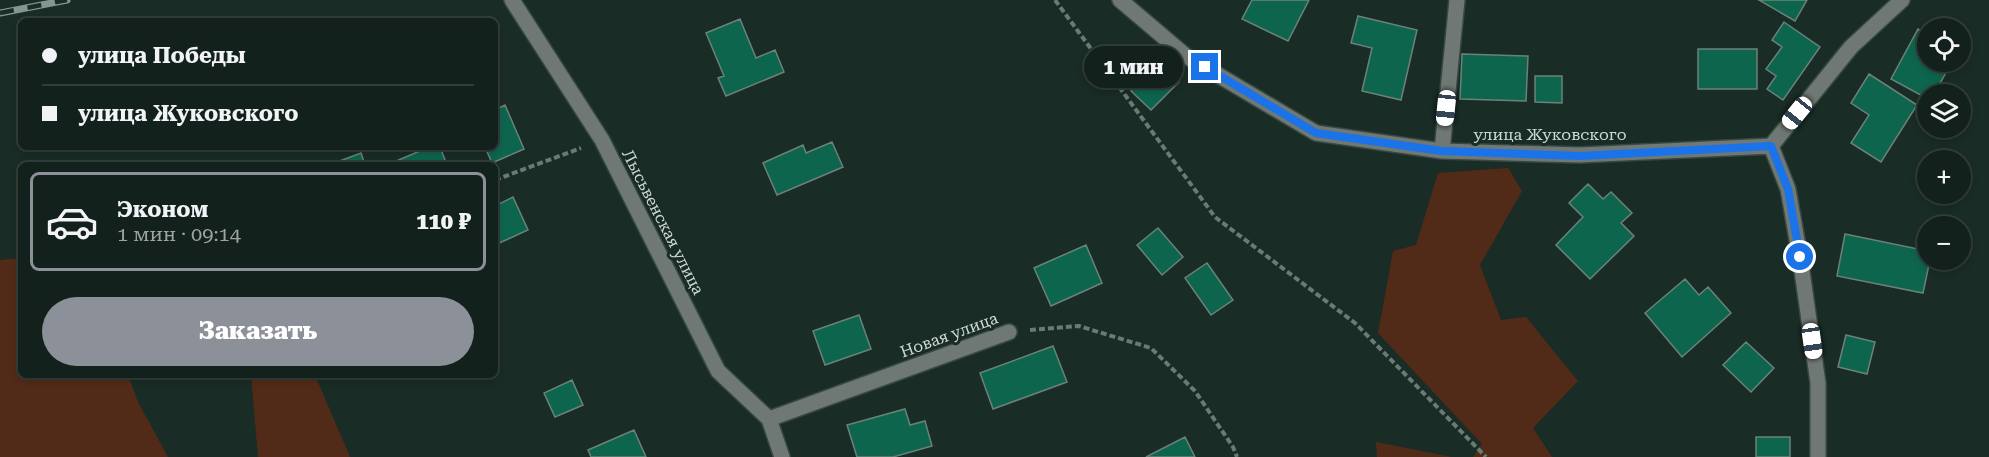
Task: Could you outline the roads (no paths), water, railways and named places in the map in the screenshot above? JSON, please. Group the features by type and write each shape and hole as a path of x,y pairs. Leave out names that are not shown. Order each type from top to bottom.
{"street":[{"name":"Лысьвенская улица","path":"512,0 602,141 718,371 769,419 782,457"},
{"name":"улица Жуковского","path":"1120,0 1186,56 1316,133 1442,151 1580,156 1771,146"},
{"path":"1442,151 1457,0"},
{"path":"1818,457 1818,383 1800,257 1788,189 1771,146 1851,47 1902,0"},
{"name":"Новая улица","path":"769,419 1009,332"}],"railway":[{"path":"0,13 67,0"}]}
